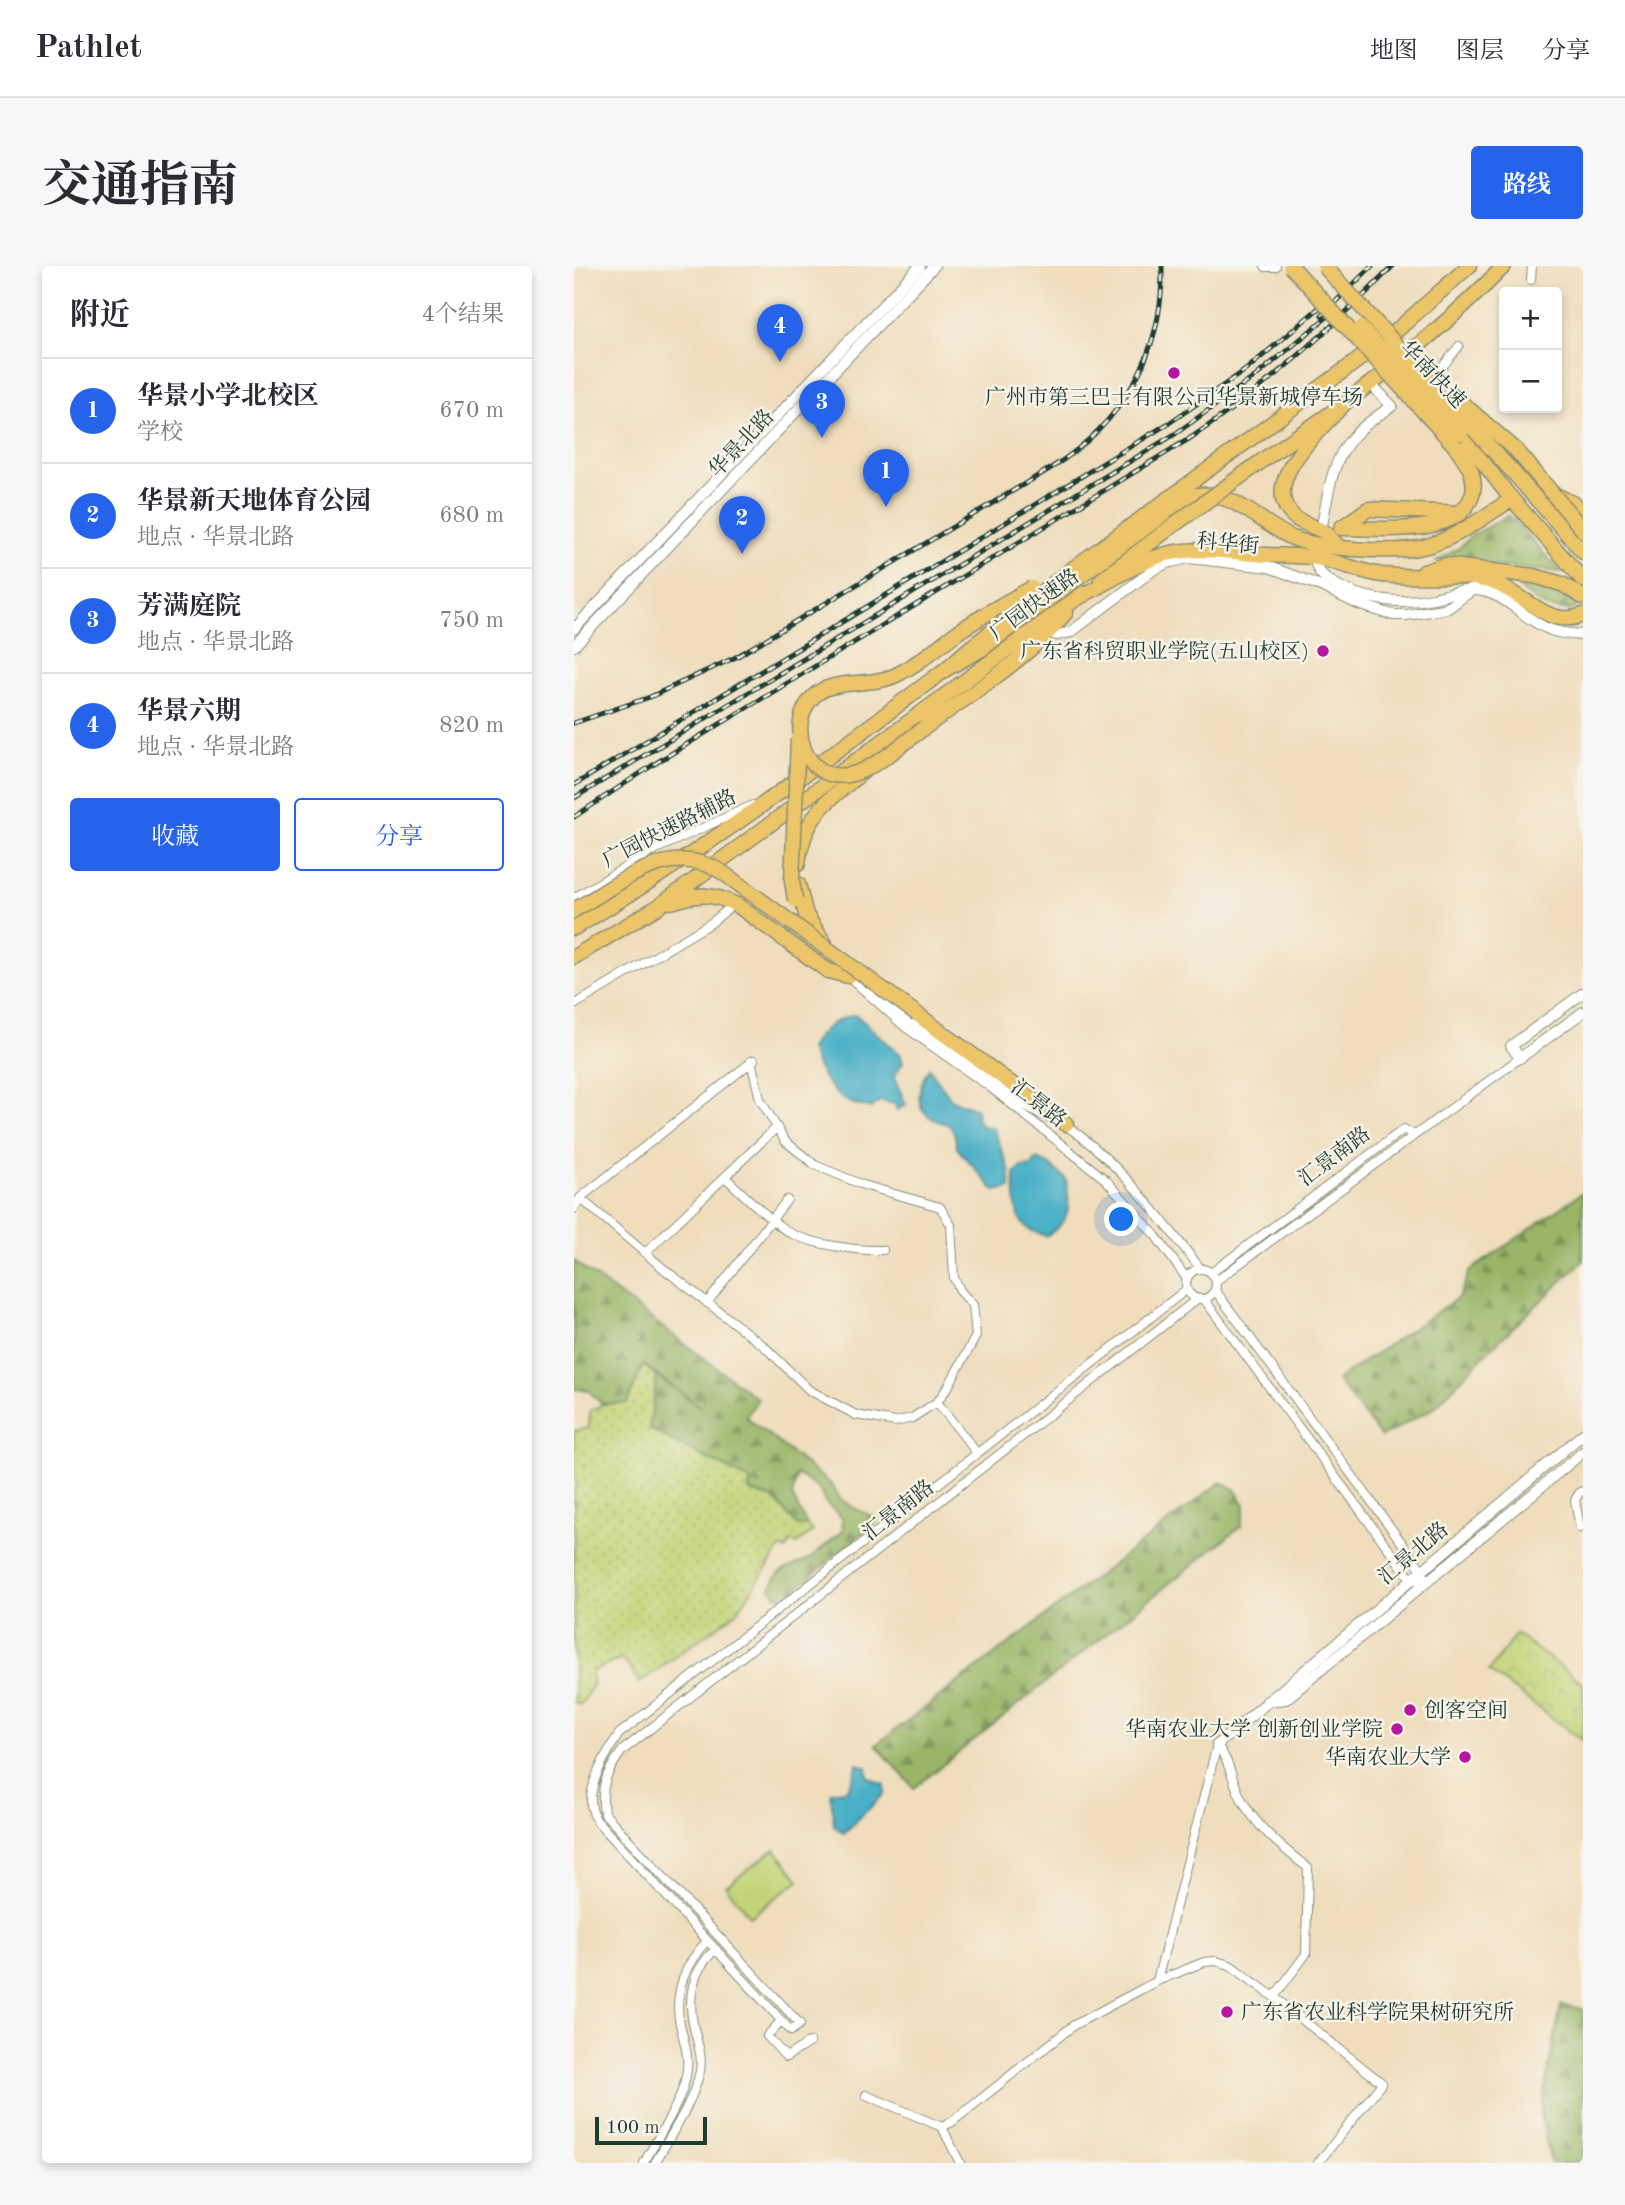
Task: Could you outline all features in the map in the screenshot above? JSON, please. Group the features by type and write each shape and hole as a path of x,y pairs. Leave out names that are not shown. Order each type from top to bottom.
{"highway":[{"path":"1291,266 1458,440 1470,467 1474,488 1461,513 1450,521 1415,527 1324,529 1305,524 1293,516 1284,506 1281,494 1283,481 1289,469 1342,406"},
{"name":"华南快速","path":"1302,266 1583,580"},
{"name":"华南快速","path":"1324,266 1583,552"},
{"name":"广园快速路","path":"574,928 707,844 782,792 946,670 1075,567 1387,339 1469,266"},
{"name":"广园快速路","path":"574,957 659,906 1175,524 1342,406 1451,317 1504,266"},
{"path":"1389,339 1412,355 1517,451 1583,530"},
{"path":"1554,494 1574,504 1583,513"},
{"path":"946,670 980,650 1166,513 1194,496 1212,495 1234,502 1282,533 1314,545 1394,550 1423,547 1446,540 1508,502"},
{"path":"1314,545 1324,529"},
{"path":"1324,529 1338,546"},
{"path":"798,900 799,863 806,830 825,802 1048,633 1076,598 1153,558 1168,553 1190,551 1320,559 1363,572 1385,575 1462,576 1510,589 1550,617 1570,620 1583,615"},
{"path":"1412,575 1444,565 1534,576 1562,584 1583,597"},
{"path":"850,972 810,934 801,918 792,881 796,761 803,711 818,692 833,686 857,685 893,677 990,610 1075,567"},
{"path":"799,731 806,755 823,770 848,775 869,767"},
{"path":"574,910 657,863 678,859 698,862 722,872 1066,1124"},
{"path":"659,906 700,895 713,895 734,904 828,971 850,972"}],"street":[{"name":"华景北路","path":"574,629 920,266"},
{"name":"华景北路","path":"575,645 934,266"},
{"path":"1266,266 1275,266"},
{"path":"1531,280 1532,266"},
{"path":"1324,529 1332,479 1342,450 1354,434 1439,371 1458,346"},
{"path":"1370,383 1392,405"},
{"name":"科华街","path":"1048,633 1058,635 1071,632 1153,570 1167,563 1189,558 1241,562 1282,570 1376,611 1406,615 1436,611 1457,603 1472,590"},
{"path":"1316,564 1325,578 1343,589 1367,598 1412,600 1472,590 1482,591 1502,599 1551,630 1583,635"},
{"name":"广园快速路辅路","path":"574,898 654,850 782,792"},
{"path":"574,1005 711,923 734,904"},
{"name":"汇景路","path":"850,972 895,1011 1025,1105 1066,1124 1097,1150 1137,1188 1201,1269"},
{"name":"汇景路","path":"850,972 905,1027 991,1088 1106,1180 1155,1235 1187,1279"},
{"path":"1520,1058 1511,1046 1583,993"},
{"name":"汇景南路","path":"1215,1286 1414,1135 1583,1012"},
{"path":"574,1209 580,1198 753,1060 760,1099 785,1141 815,1165 863,1185 940,1207 951,1225 954,1278 961,1292 974,1305 976,1336 937,1402 912,1418 895,1422 856,1415 809,1390 765,1347 707,1303 580,1198"},
{"path":"645,1253 777,1127"},
{"name":"汇景南路","path":"1211,1273 1404,1129 1414,1135"},
{"path":"725,1177 791,1233 866,1251 883,1250"},
{"path":"707,1303 787,1200"},
{"path":"1201,1269 1211,1273 1215,1286 1422,1570 1427,1583 1411,1579 1201,1299 1189,1293 1187,1279 1192,1272 1201,1269"},
{"path":"1201,1299 1215,1286"},
{"name":"汇景南路","path":"708,1941 596,1820 591,1803 597,1777 606,1754 619,1734 1187,1289"},
{"name":"汇景南路","path":"781,2021 791,2031 800,2024 604,1813 601,1793 609,1769 622,1751 1201,1299"},
{"path":"937,1402 977,1453"},
{"name":"汇景北路","path":"1217,1745 1583,1434"},
{"name":"汇景北路","path":"1267,1701 1286,1699 1583,1452"},
{"path":"1580,1528 1574,1500 1583,1491"},
{"path":"1157,1981 1217,1745"},
{"path":"1217,1745 1225,1754 1233,1781 1253,1818 1267,1835 1308,1868 1306,1954 1275,1997"},
{"path":"644,2163 686,2077 688,2058 679,2020 681,1990 685,1972 695,1954 708,1941 781,2021 767,2036 786,2057 810,2042"},
{"path":"655,2163 692,2094 701,2068 690,2004 694,1981 704,1960 716,1949"},
{"path":"942,2127 952,2122 1074,2025 1157,1981 1204,1962 1216,1961 1230,1965 1275,1997 1382,2083 1318,2163"},
{"path":"866,2095 942,2127 960,2163"}],"green space":[{"path":"1509,515 1561,572 1437,561 1459,548 1471,536"},
{"path":"1509,579 1561,587 1577,605 1573,610 1545,606"},
{"path":"1583,1192 1583,1261 1483,1356 1434,1408 1381,1437 1337,1380 1459,1297 1470,1271"},
{"path":"574,1261 758,1399 746,1417 833,1486 846,1503 879,1519 786,1597 776,1596 770,1587 780,1572 809,1559 843,1531 842,1518 824,1501 820,1490 797,1474 792,1496 807,1525 798,1526 774,1499 749,1491 750,1480 649,1429 657,1377 700,1406 643,1365 627,1403 602,1404 588,1390 574,1389"},
{"path":"643,1365 657,1377 650,1429 751,1480 749,1491 774,1499 798,1526 807,1525 813,1531 797,1544 791,1541 786,1550 781,1547 737,1612 639,1683 631,1668 621,1659 592,1671 592,1687 581,1704 574,1703 574,1490 577,1482 574,1479 574,1431 589,1428 590,1411 607,1402"},
{"path":"1221,1482 1235,1489 1245,1505 1241,1526 914,1788 876,1745"},
{"path":"1516,1634 1583,1683 1583,1741 1489,1671"},
{"path":"775,1849 799,1880 750,1917 726,1886"},
{"path":"1561,2005 1583,2009 1583,2163 1551,2163 1540,2113"}],"water":[{"path":"856,1015 900,1054 903,1062 894,1077 906,1105 897,1110 895,1104 880,1101 871,1108 842,1098 835,1093 820,1072 813,1056 810,1049 823,1031 841,1019"},
{"path":"929,1068 952,1100 977,1109 976,1118 982,1126 993,1128 1010,1172 1010,1188 995,1191 957,1148 954,1132 948,1124 937,1121 923,1110 919,1096"},
{"path":"1036,1159 1047,1163 1066,1179 1068,1205 1065,1218 1046,1236 1024,1224 1016,1204 1015,1173 1021,1167 1032,1166"},
{"path":"857,1764 867,1767 868,1777 885,1785 885,1793 844,1833 834,1826 831,1792 847,1789"}],"railway":[{"path":"574,723 650,697 736,657 1077,450 1099,430 1118,407 1147,356 1156,328 1162,266"},
{"path":"1322,315 1372,266"},
{"path":"574,817 656,763 1192,437 1297,357 1393,266"},
{"path":"574,785 1169,423 1247,369 1326,302"},
{"path":"574,798 1175,434 1256,376 1333,312"}],"place":[{"name":"华景六期","path":"780,362"},
{"name":"广州市第三巴士有限公司华景新城停车场","path":"1174,373"},
{"name":"芳满庭院","path":"822,438"},
{"name":"华景小学北校区","path":"886,507"},
{"name":"华景新天地体育公园","path":"742,554"},
{"name":"广东省科贸职业学院(五山校区)","path":"1323,651"},
{"name":"创客空间","path":"1410,1710"},
{"name":"华南农业大学 创新创业学院","path":"1397,1729"},
{"name":"华南农业大学","path":"1465,1757"},
{"name":"广东省农业科学院果树研究所","path":"1227,2012"}]}
